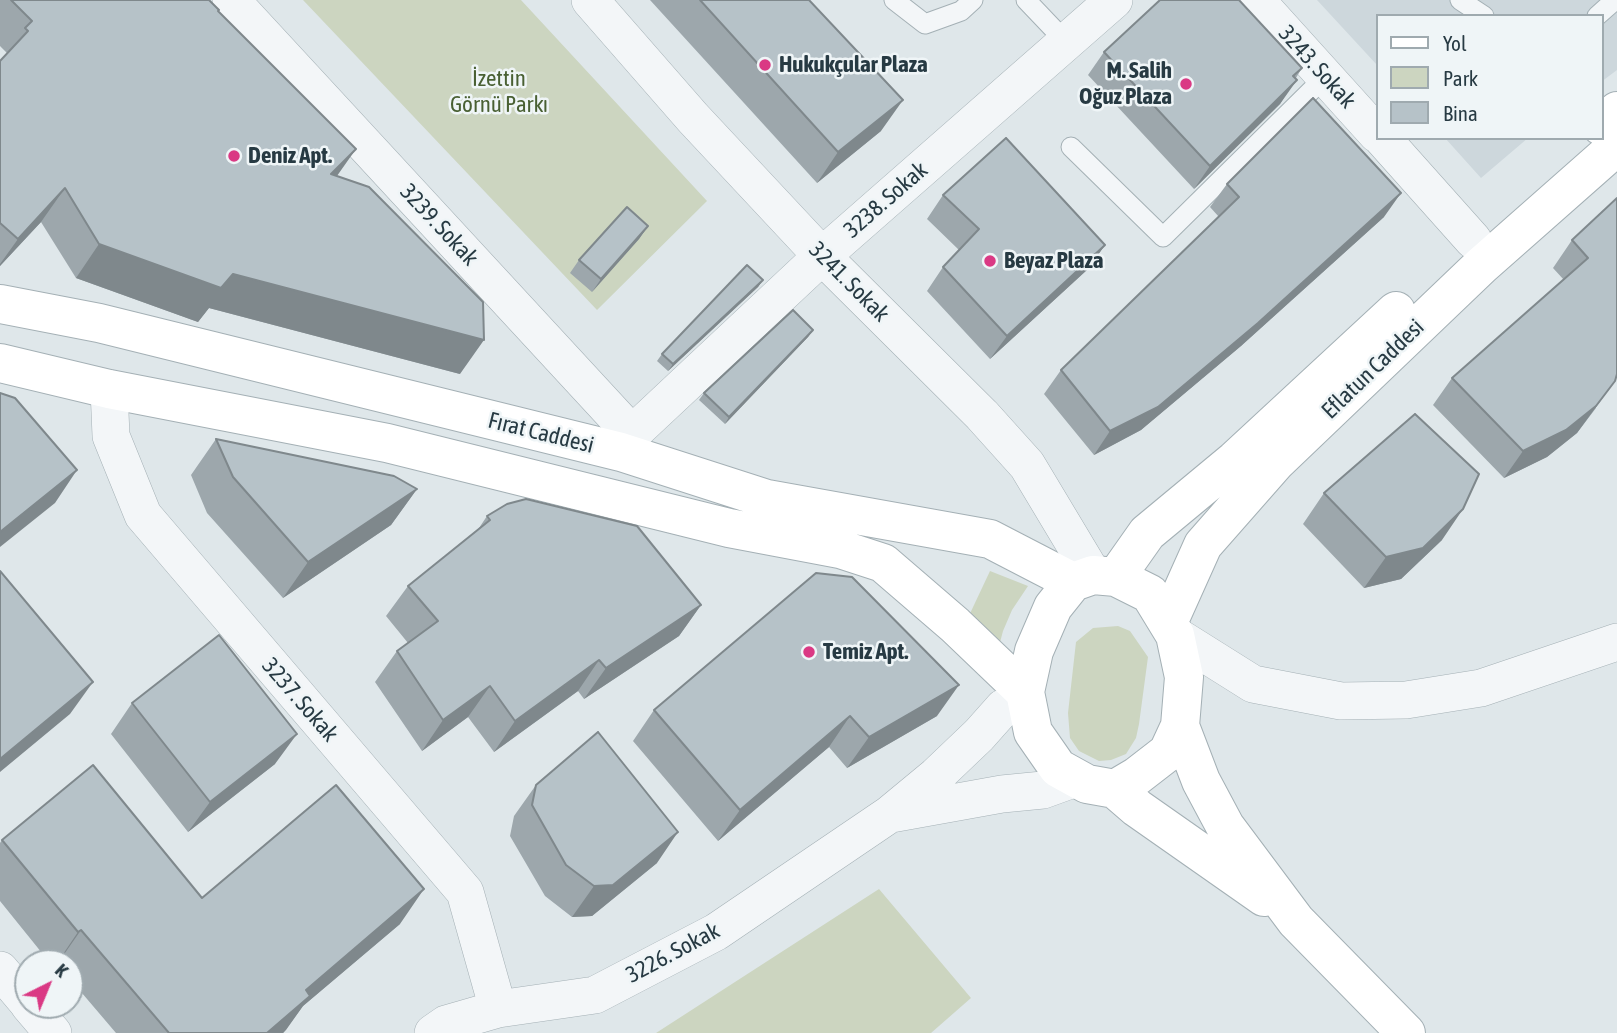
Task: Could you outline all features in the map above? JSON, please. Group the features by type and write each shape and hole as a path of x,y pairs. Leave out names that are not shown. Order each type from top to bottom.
{"main road":[{"name":"Eflatun Caddesi","path":"1094,578 1235,460 1473,240 1590,140"},
{"name":"Eflatun Caddesi","path":"1172,629 1203,545 1276,462 1481,266 1593,140"},
{"name":"Fırat Caddesi","path":"0,304 99,323 627,443 767,499 990,539 1094,578"},
{"path":"0,363 109,389 387,443 729,528 840,549 883,563 955,625 1026,697"},
{"path":"1115,789 1168,752 1180,726 1184,677 1172,629 1150,594 1094,578 1053,607 1034,652 1026,697 1032,732 1058,768 1087,784 1115,789 1296,921"},
{"path":"1180,726 1201,781 1225,826 1296,921 1406,1033"}],"street":[{"name":"3239. Sokak","path":"231,0 627,443"},
{"name":"3241. Sokak","path":"590,0 692,118 822,256 982,415 1027,465 1094,578"},
{"name":"3238. Sokak","path":"627,443 822,256 1114,0"},
{"name":"3243. Sokak","path":"1256,0 1376,133"},
{"path":"1383,140 1473,240"},
{"name":"3237. Sokak","path":"109,389 111,436 143,515 465,892 498,1009"},
{"path":"1172,629 1253,684 1341,701 1406,700 1481,688 1617,642"},
{"name":"3226. Sokak","path":"433,1033 446,1024 498,1009 595,995 716,932 890,814 936,776 1003,708 1026,697"},
{"path":"890,814 1002,794 1043,790 1076,778"},
{"path":"0,970 14,986"},
{"path":"41,1019 53,1033"}],"lane":[{"path":"894,0 925,24 961,11 973,0"},
{"path":"1027,0 1066,42"},
{"path":"1460,0 1481,14"},
{"path":"1599,14 1615,0"},
{"path":"1071,148 1163,237 1326,76"}],"shaded area":[{"path":"1317,0 1617,0 1617,70 1603,80 1603,14 1376,14 1376,64"},
{"path":"1447,140 1526,140 1481,178"}],"green space":[{"name":"İzettin Görnü Parkı","path":"303,0 521,0 707,201 597,310"},
{"path":"990,571 1028,586 1012,610 998,650 966,622"},
{"path":"1118,626 1130,631 1148,657 1139,724 1136,738 1126,754 1099,761 1079,751 1070,738 1068,713 1076,642 1093,628"},
{"path":"879,889 971,998 931,1033 656,1033"}],"building":[{"path":"11,0 209,0 356,149 331,174 369,187 483,302 484,340 233,274 221,288 99,244 65,188 18,239 0,223 0,61 28,31 25,28 32,21"},
{"path":"700,0 809,0 903,100 838,152"},
{"name":"M. Salih Oğuz Plaza","path":"1160,0 1239,0 1302,68 1293,76 1297,80 1210,166 1104,52"},
{"path":"1313,98 1401,193 1258,323 1158,407 1110,431 1061,370 1239,197 1227,184"},
{"name":"Beyaz Plaza","path":"1006,138 1105,245 1007,336 943,267 979,229 943,195"},
{"path":"1617,198 1615,381 1596,406 1566,430 1523,451 1452,378 1588,258 1572,240"},
{"path":"627,207 648,226 601,279 579,260"},
{"path":"747,265 763,280 673,364 662,354"},
{"path":"793,310 813,330 729,417 704,393"},
{"path":"0,393 15,398 77,470 0,532"},
{"path":"1415,414 1479,474 1463,509 1423,548 1386,557 1324,493"},
{"path":"216,439 394,476 417,489 308,562 233,477"},
{"path":"526,499 637,526 701,605 606,668 599,660 515,721 490,686 443,720 397,651 438,621 408,586 490,520 487,516 507,504"},
{"path":"0,571 93,682 0,759"},
{"path":"816,573 852,577 959,685 869,737 850,716 740,810 654,710"},
{"path":"219,635 297,734 210,802 132,703"},
{"path":"598,732 678,832 613,885 594,886 566,865 532,805 536,785"},
{"path":"93,765 202,898 336,785 424,889 306,990 310,996 267,1033 169,1033 81,930 78,932 2,840"}],"place":[{"name":"Hukukçular Plaza","path":"765,65"},
{"name":"M. Salih Oğuz Plaza","path":"1186,84"},
{"name":"Deniz Apt.","path":"234,156"},
{"name":"Beyaz Plaza","path":"990,261"},
{"name":"Temiz Apt.","path":"809,652"}]}
